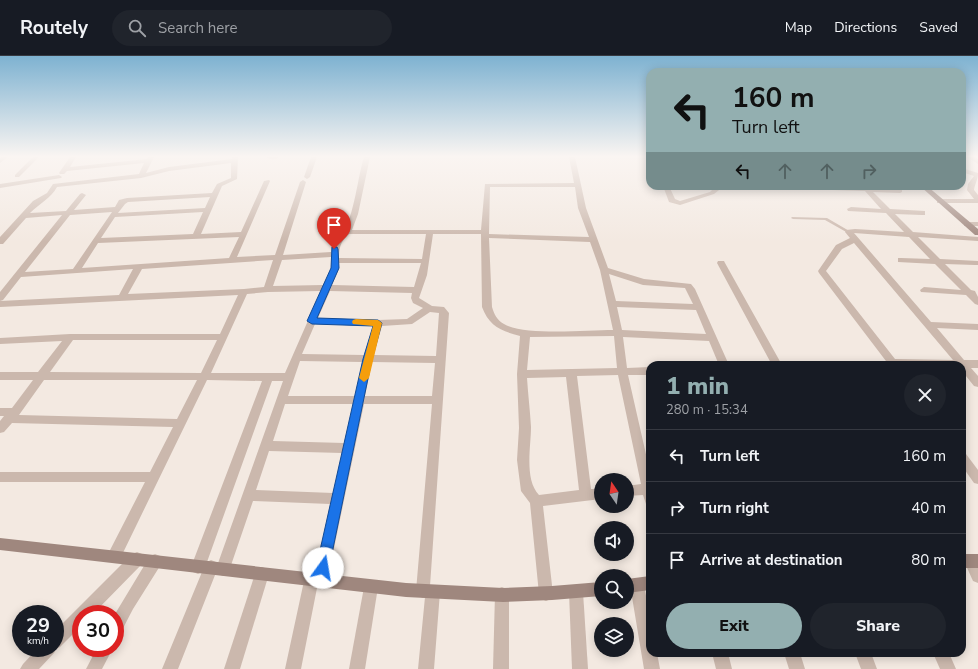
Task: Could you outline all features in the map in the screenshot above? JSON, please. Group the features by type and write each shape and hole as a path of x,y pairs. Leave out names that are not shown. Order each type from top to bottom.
{"street":[{"path":"0,242 36,204 50,194 55,186"},
{"path":"196,236 219,186"},
{"path":"232,260 265,186"},
{"path":"268,289 303,186"},
{"path":"170,669 211,568 249,494 296,357 335,268 334,249 339,240 347,232 354,214 360,186"},
{"path":"487,186 485,234 487,307 490,317 496,324 505,329 524,334 618,333 712,338"},
{"path":"578,186 582,208 604,270 612,304 618,333 622,370 646,479"},
{"path":"971,186 970,190 978,200"},
{"path":"668,190 672,200 680,203 712,193 716,190"},
{"path":"866,190 938,261 974,293 978,302"},
{"path":"888,190 900,191"},
{"path":"928,190 978,234"},
{"path":"0,298 82,195"},
{"path":"76,271 122,202 127,200 215,195"},
{"path":"940,201 978,200"},
{"path":"851,208 922,213"},
{"path":"25,216 68,213 208,210"},
{"path":"967,224 978,224"},
{"path":"891,361 822,271 839,247 852,236 854,230 912,236 978,239"},
{"path":"347,232 430,232 594,240"},
{"path":"428,309 427,306 415,299 425,261 430,232"},
{"path":"96,241 243,234"},
{"path":"852,236 959,361"},
{"path":"18,275 278,258 335,257 425,261"},
{"path":"901,260 974,263"},
{"path":"721,263 775,361"},
{"path":"122,297 139,267"},
{"path":"604,270 643,282 686,285 691,289 722,361"},
{"path":"0,304 244,292 268,289 326,288 418,290"},
{"path":"924,290 974,293"},
{"path":"114,556 224,337 244,292"},
{"path":"612,304 698,307"},
{"path":"312,321 378,323 410,322 428,309 441,309 444,313 440,360 428,592 426,669"},
{"path":"293,669 338,498 368,359 378,323"},
{"path":"928,325 978,327"},
{"path":"524,334 522,374 525,428 523,460 527,491 536,501 546,594"},
{"path":"1,343 70,337 224,337"},
{"path":"0,429 8,415 43,375 70,337"},
{"path":"296,357 440,360"},
{"path":"966,364 978,364"},
{"path":"966,369 978,383"},
{"path":"522,374 622,370 646,371"},
{"path":"570,372 586,495"},
{"path":"0,376 289,377"},
{"path":"211,568 269,376"},
{"path":"281,400 438,400"},
{"path":"8,415 180,423"},
{"path":"266,446 348,448"},
{"path":"966,462 978,479"},
{"path":"0,477 155,477"},
{"path":"634,492 646,493"},
{"path":"249,494 338,498"},
{"path":"536,501 594,494"},
{"path":"0,544 114,556 315,581 428,592 468,595 546,594 594,590"},
{"path":"92,605 137,559"},
{"path":"124,612 156,561"},
{"path":"970,561 978,576"},
{"path":"232,669 262,574"},
{"path":"638,585 646,633"},
{"path":"357,669 371,587"},
{"path":"576,592 580,669"},
{"path":"501,669 502,594"},
{"path":"64,633 72,625"},
{"path":"28,669 40,657"},
{"path":"94,669 100,657"},
{"path":"650,657 652,669"},
{"path":"721,657 724,669"},
{"path":"793,657 797,669"},
{"path":"864,657 869,669"},
{"path":"943,657 948,669"}],"lane":[{"path":"793,218 826,219 852,236"}],"slow traffic":[{"path":"356,322 378,323 364,378"}],"route":[{"path":"323,568 348,448 368,359 378,323 312,321 335,268 334,249"}]}
